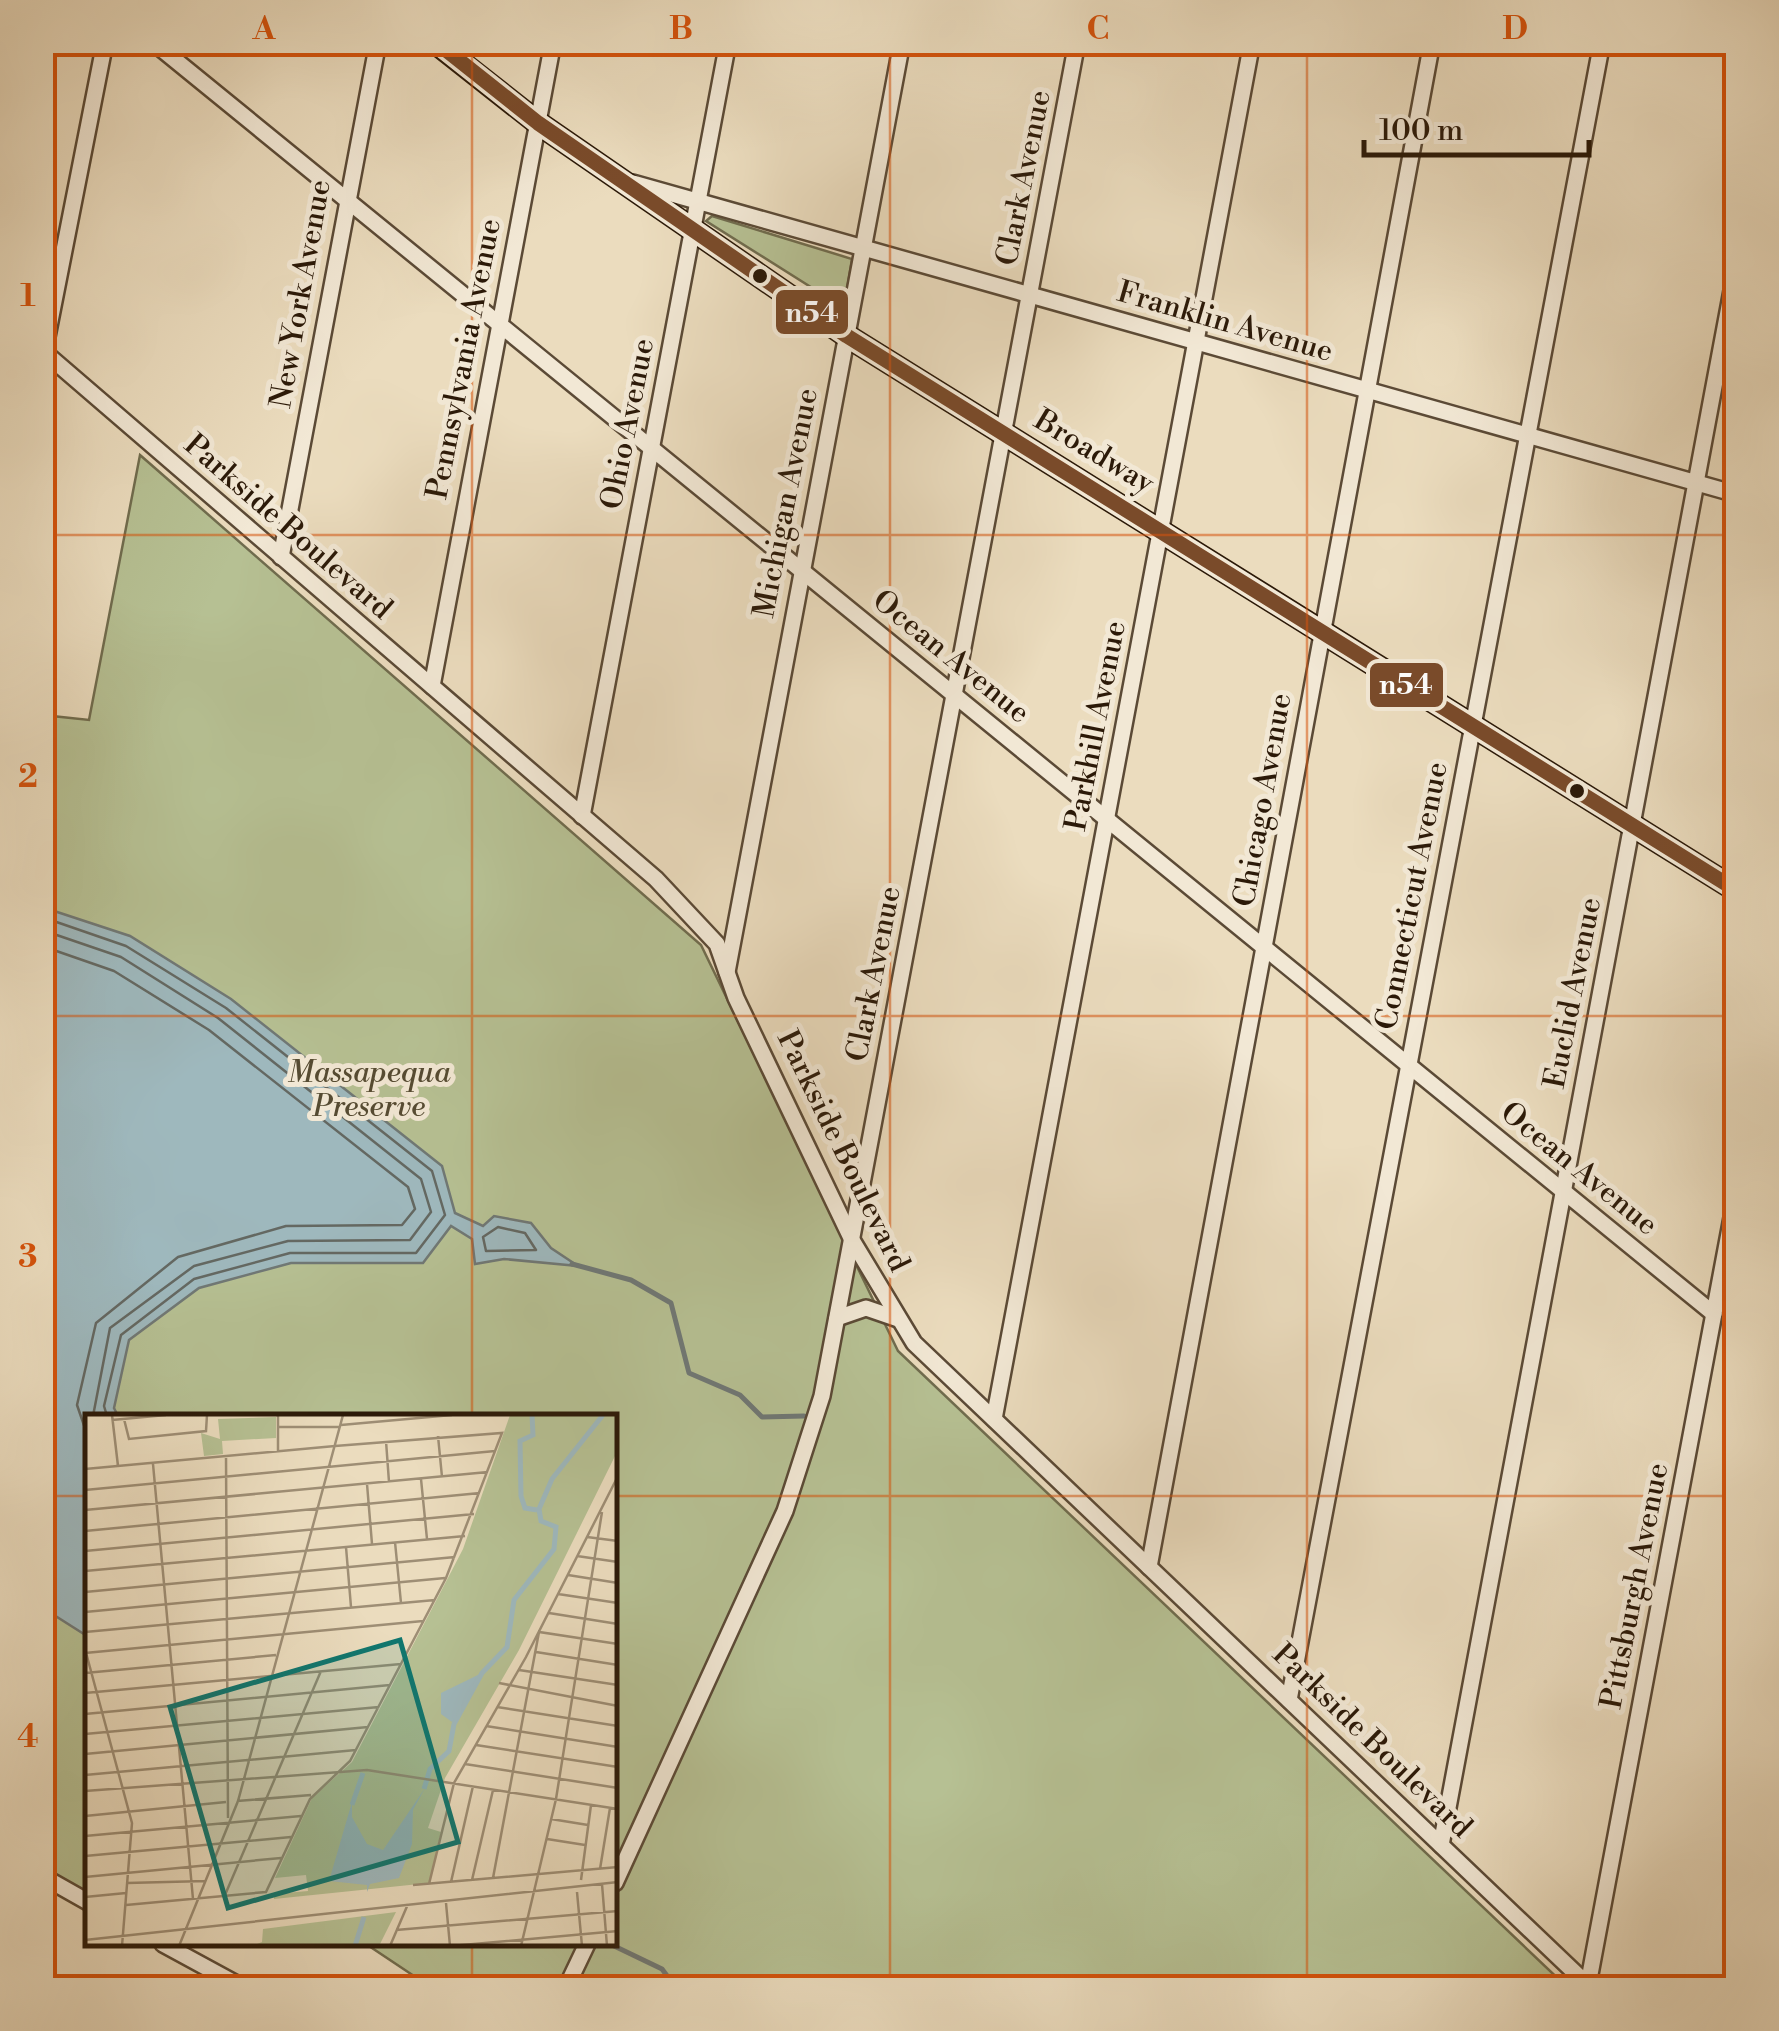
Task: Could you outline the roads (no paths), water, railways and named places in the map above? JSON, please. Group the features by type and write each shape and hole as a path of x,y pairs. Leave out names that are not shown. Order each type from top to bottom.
{"main road":[{"name":"Broadway","path":"435,42 538,123 846,336 1161,528 1736,890"}],"street":[{"path":"44,352 105,42"},
{"name":"Ocean Avenue","path":"153,42 1714,1314"},
{"name":"New York Avenue","path":"281,557 378,42"},
{"name":"Pennsylvania Avenue","path":"432,686 553,42"},
{"name":"Ohio Avenue","path":"582,816 728,42"},
{"name":"Michigan Avenue","path":"727,975 902,42"},
{"name":"Clark Avenue","path":"618,1875 785,1511 810,1442 852,1240 1078,42"},
{"name":"Parkhill Avenue","path":"994,1419 1252,42"},
{"name":"Chicago Avenue","path":"1149,1567 1432,42"},
{"name":"Connecticut Avenue","path":"1288,1700 1602,42"},
{"name":"Franklin Avenue","path":"619,179 1736,494"},
{"name":"Euclid Avenue","path":"1441,1845 1736,268"},
{"name":"Parkside Boulevard","path":"44,352 703,925 717,944 727,975 852,1240 914,1343 1590,1987"},
{"name":"Pittsburgh Avenue","path":"1590,1987 1736,1196"},
{"path":"837,1318 866,1308 898,1319"},
{"path":"42,1876 85,1900"},
{"path":"167,1946 244,1988"},
{"path":"566,1988 586,1946"}],"water":[{"path":"42,907 130,936 231,999 442,1166 455,1213 483,1226 494,1216 531,1223 551,1248 578,1266 504,1259 475,1264 472,1239 451,1226 423,1263 291,1263 199,1288 129,1340 114,1408 117,1414 85,1414 85,1635 43,1608"}],"waterway":[{"path":"572,1264 631,1280 671,1303 689,1373 740,1395 762,1417 804,1416"},
{"path":"614,1946 662,1969 676,1988"}],"park label":[{"name":"Massapequa Preserve","path":"369,1090"}]}
